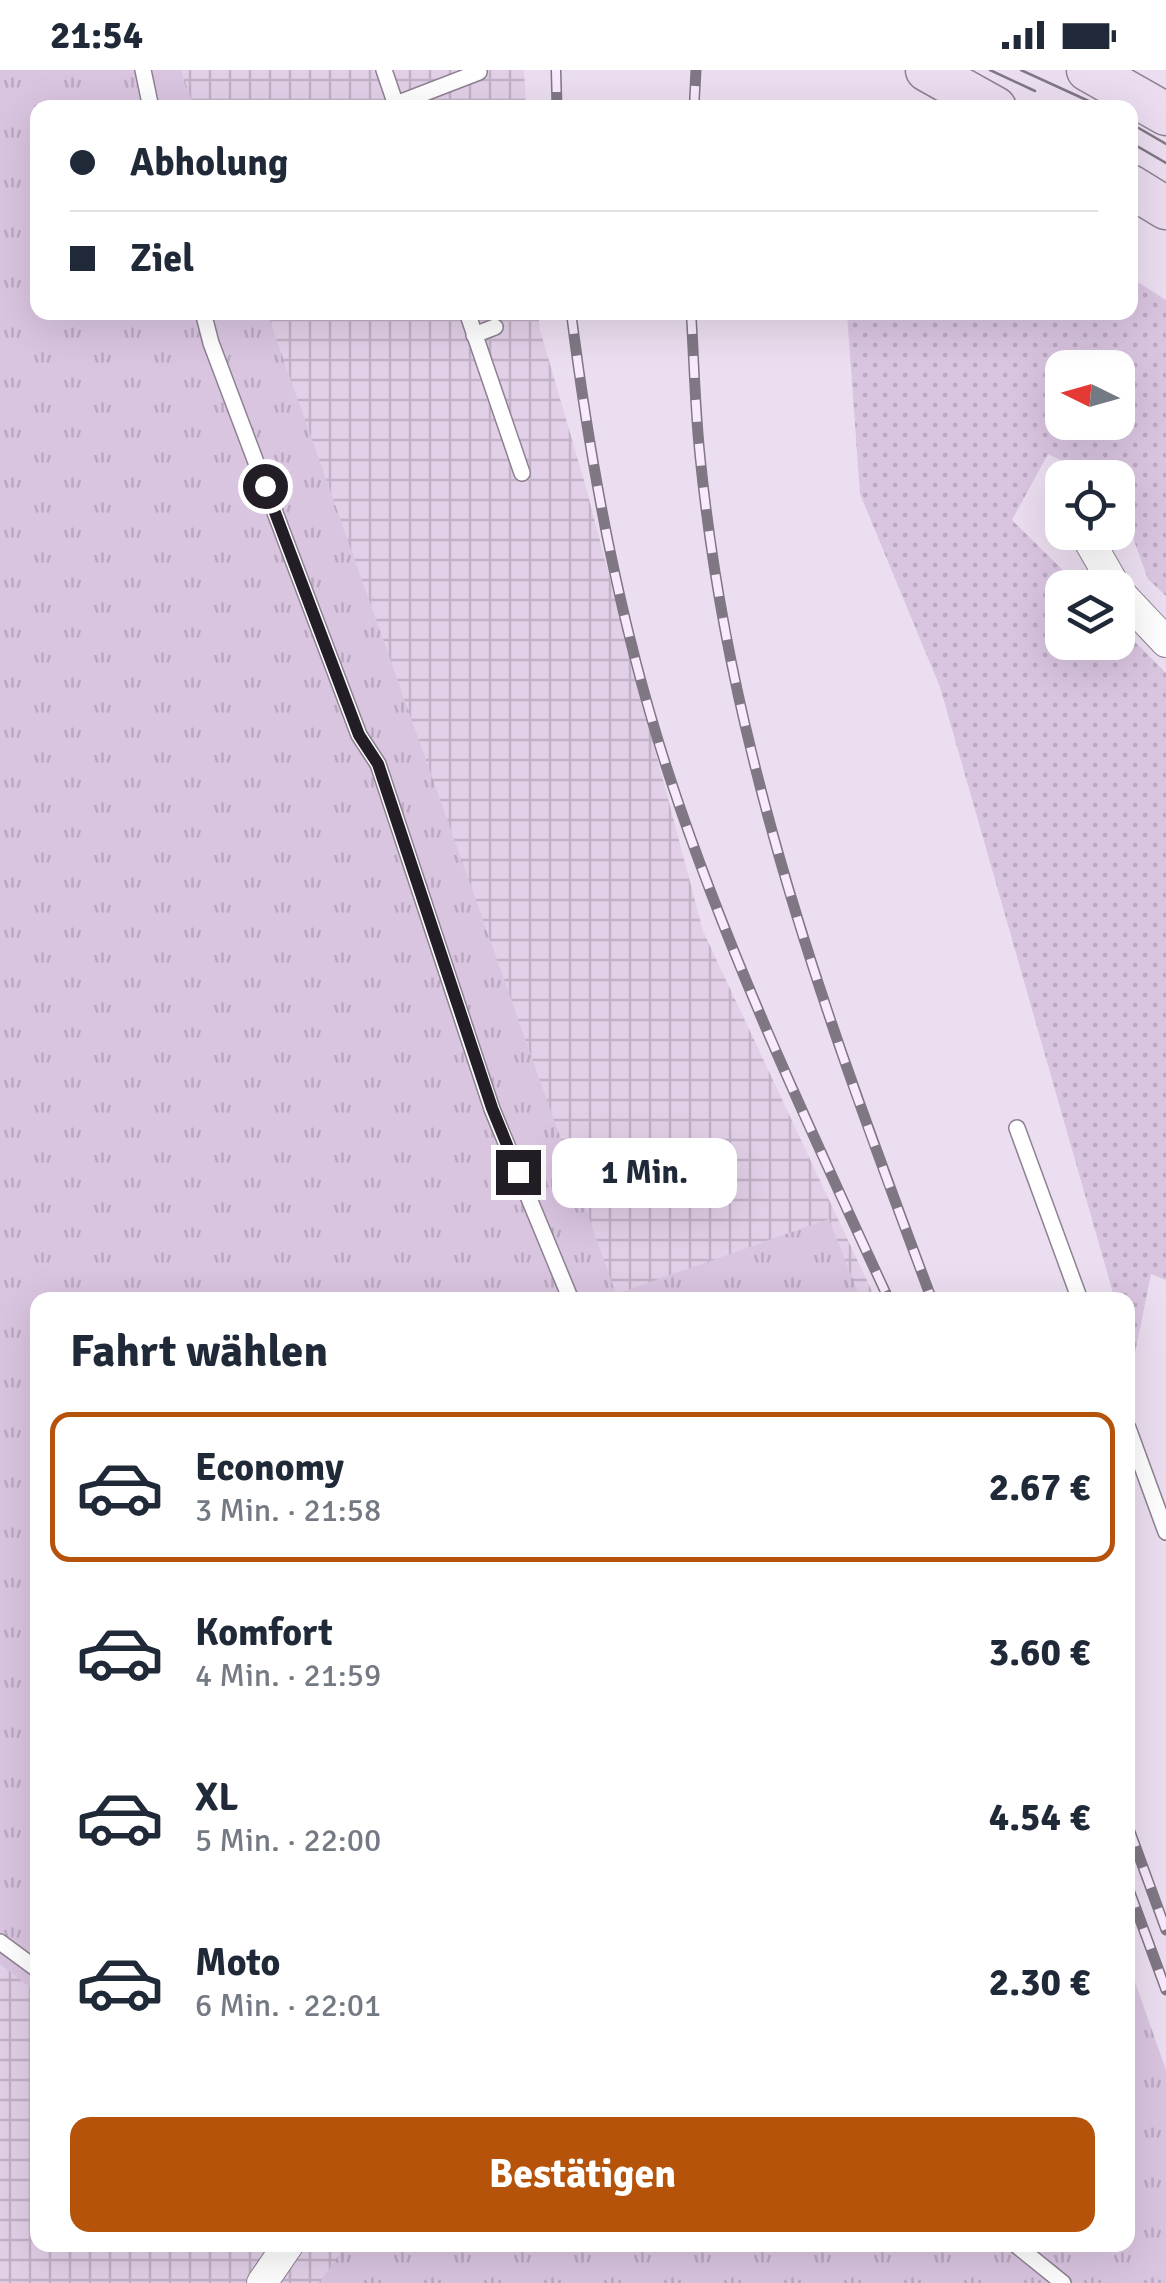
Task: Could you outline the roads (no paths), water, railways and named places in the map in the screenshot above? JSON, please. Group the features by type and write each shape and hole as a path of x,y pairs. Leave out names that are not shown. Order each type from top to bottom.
{"main road":[{"path":"927,70 981,100"},
{"path":"1088,70 1166,114"},
{"path":"1138,191 1166,208"}],"street":[{"path":"1135,608 1166,642"},
{"path":"262,2283 283,2252"}],"lane":[{"path":"143,70 149,100"},
{"path":"384,70 394,100"},
{"path":"411,100 479,72"},
{"path":"205,320 359,735 378,764 492,1108 568,1292"},
{"path":"469,320 522,473"},
{"path":"474,334 495,327"},
{"path":"1017,1128 1077,1292"},
{"path":"1135,1447 1166,1532"},
{"path":"0,1942 30,1964"},
{"path":"1024,2252 1062,2283"}],"tram line":[{"path":"990,70 1035,91"},
{"path":"1021,70 1087,100"},
{"path":"1138,128 1166,144"},
{"path":"1138,147 1166,163"}],"railway":[{"path":"556,70 557,100"},
{"path":"694,100 696,70"},
{"path":"572,320 609,547 636,663 670,778 744,977 885,1292"},
{"path":"691,320 698,438 709,531 752,754 811,961 929,1292"},
{"path":"1135,1845 1166,1930"},
{"path":"1135,1906 1166,1990"}]}
